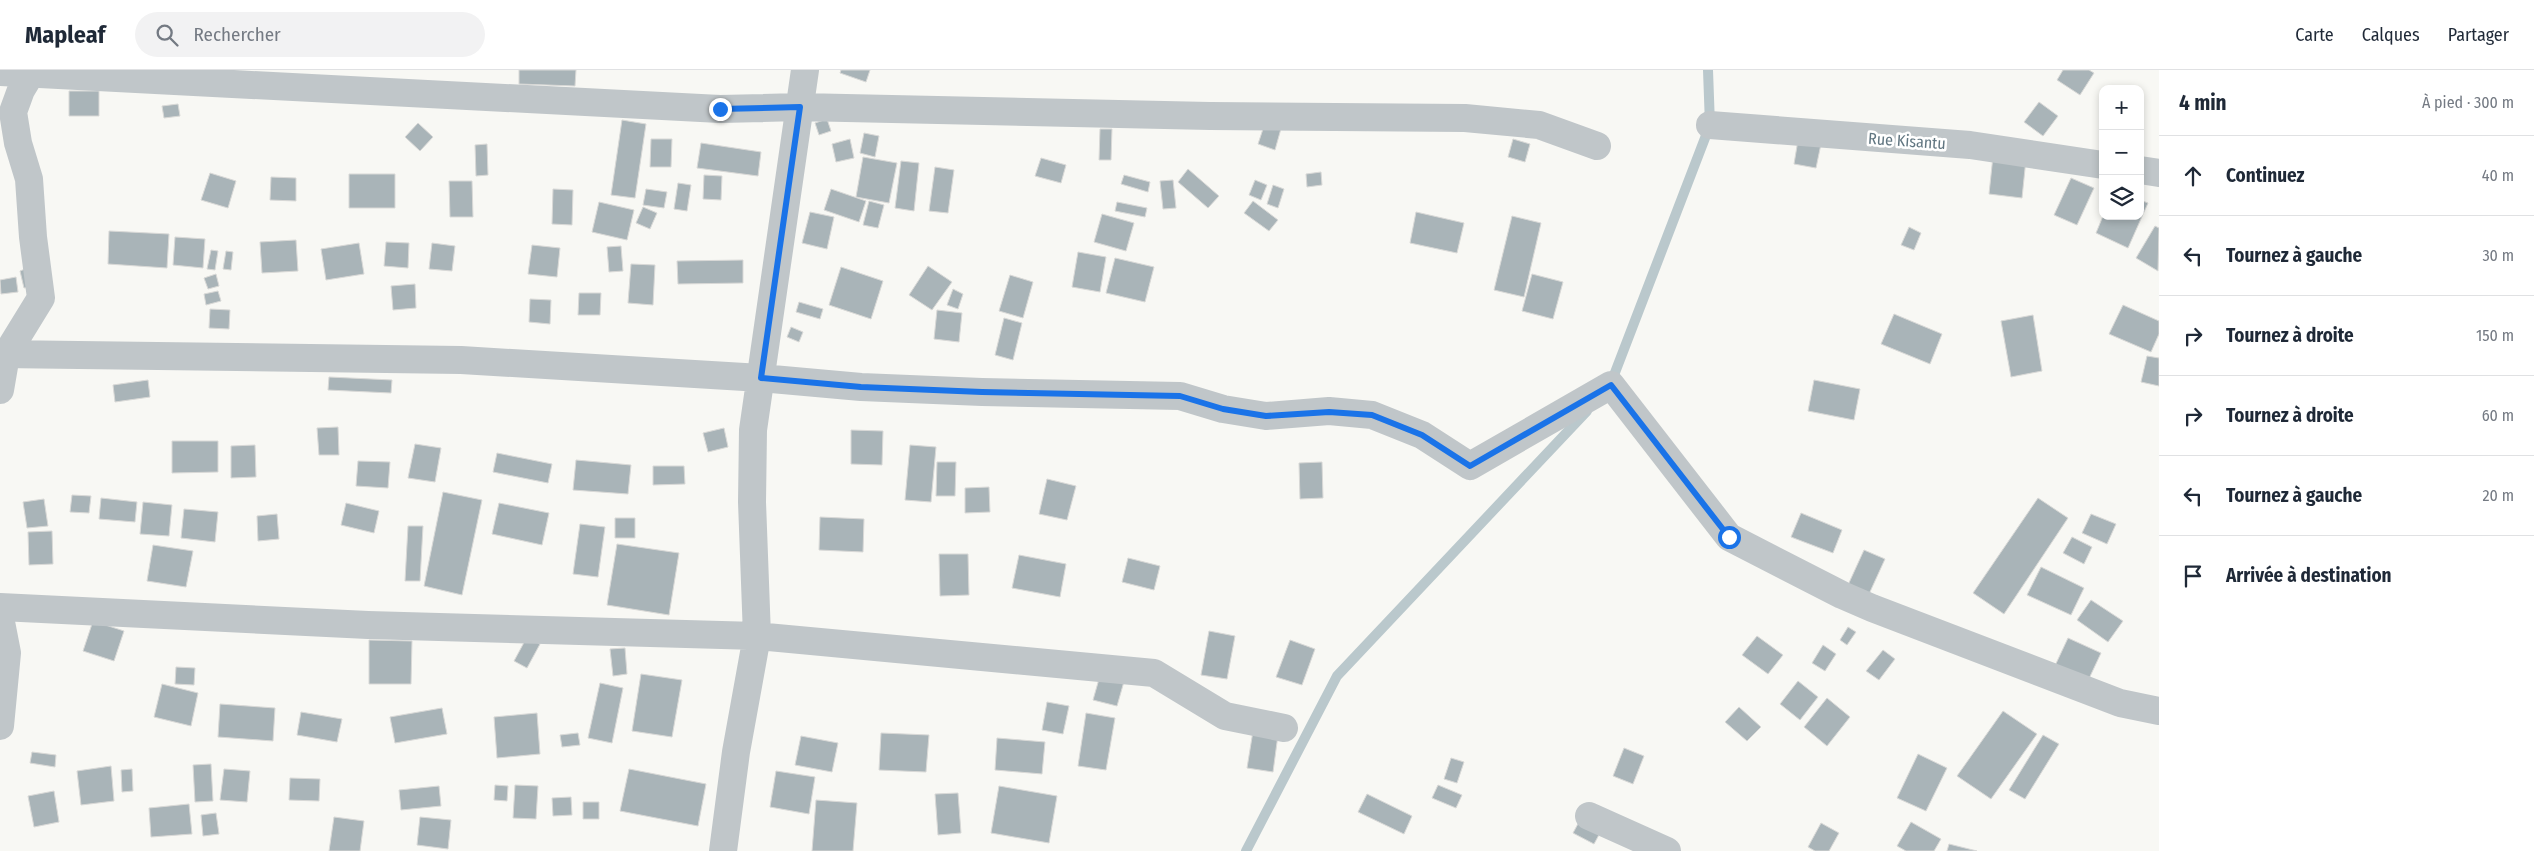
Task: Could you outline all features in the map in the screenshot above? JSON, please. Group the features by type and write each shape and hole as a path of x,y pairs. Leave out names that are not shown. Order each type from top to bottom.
{"street":[{"path":"723,851 736,752 757,636 752,502 752,430 804,70"},
{"path":"0,390 3,355 41,298 32,237 29,179 18,143 13,112 21,90 33,71"},
{"path":"0,72 33,71 720,109 800,107 1210,116 1465,118 1539,125 1597,146"},
{"name":"Rue Kisantu","path":"1710,126 1970,145 2099,163"},
{"path":"2144,171 2159,173"},
{"path":"3,355 461,360 761,378 861,387 982,392 1180,396 1223,409 1266,416 1329,412 1372,415 1422,435 1470,466 1611,385 1729,537 1842,596 2120,703 2159,711"},
{"path":"0,607 368,626 757,636 1154,673 1225,716 1284,728"},
{"path":"0,617 8,652 0,726"},
{"path":"1588,816 1667,851"}],"building":[{"path":"519,70 576,70 575,86 519,84"},
{"path":"841,70 870,70 866,82 840,73"},
{"path":"2063,70 2089,70 2094,73 2080,95 2057,80"},
{"path":"69,91 99,91 99,116 69,116"},
{"path":"2039,102 2058,116 2043,136 2024,122"},
{"path":"178,104 180,116 164,118 162,106"},
{"path":"827,119 831,131 819,135 815,123"},
{"path":"622,120 646,124 635,198 611,195"},
{"path":"1266,120 1282,125 1275,150 1258,144"},
{"path":"418,123 433,137 420,151 405,137"},
{"path":"1100,129 1112,129 1111,160 1099,160"},
{"path":"864,133 879,136 875,157 860,153"},
{"path":"651,139 672,139 671,167 650,167"},
{"path":"850,139 854,158 836,162 832,144"},
{"path":"1513,139 1530,144 1525,162 1508,157"},
{"path":"1798,140 1821,144 1816,168 1794,164"},
{"path":"701,143 761,152 758,176 697,168"},
{"path":"487,144 488,175 476,176 475,145"},
{"path":"1993,156 2026,159 2022,198 1989,194"},
{"path":"863,157 897,163 889,203 856,197"},
{"path":"1041,158 1066,165 1061,183 1035,176"},
{"path":"901,161 919,163 914,211 895,208"},
{"path":"935,167 954,170 948,213 929,211"},
{"path":"1188,169 1219,196 1208,208 1178,182"},
{"path":"1321,172 1322,185 1307,187 1306,174"},
{"path":"210,173 236,181 228,208 201,200"},
{"path":"349,174 395,174 395,208 349,208"},
{"path":"704,175 722,176 721,200 703,199"},
{"path":"1124,175 1150,182 1148,192 1121,184"},
{"path":"271,177 296,178 296,201 270,200"},
{"path":"2071,178 2094,188 2077,225 2054,215"},
{"path":"1173,180 1176,208 1163,209 1160,181"},
{"path":"1255,180 1267,185 1261,200 1249,195"},
{"path":"449,181 472,181 473,217 450,217"},
{"path":"678,183 691,185 687,211 674,209"},
{"path":"1273,185 1284,189 1278,208 1267,204"},
{"path":"553,189 573,190 572,225 552,224"},
{"path":"646,189 667,192 664,208 643,205"},
{"path":"831,189 866,201 859,222 824,210"},
{"path":"869,201 884,205 878,228 863,225"},
{"path":"1253,201 1278,220 1269,231 1244,213"},
{"path":"599,202 634,210 627,240 592,232"},
{"path":"1117,202 1147,208 1145,217 1115,211"},
{"path":"2144,202 2148,203 2144,212"},
{"path":"643,207 657,213 650,229 636,223"},
{"path":"810,212 834,217 827,249 802,243"},
{"path":"1416,212 1464,223 1457,253 1410,243"},
{"path":"1102,214 1134,223 1126,251 1094,242"},
{"path":"1512,216 1541,223 1524,297 1494,290"},
{"path":"2101,220 2140,220 2128,248 2096,233"},
{"path":"2155,226 2159,228 2158,271 2136,258"},
{"path":"1909,227 1921,233 1914,250 1901,245"},
{"path":"109,231 169,234 167,268 108,264"},
{"path":"175,237 205,239 203,268 173,265"},
{"path":"296,240 298,271 262,273 260,242"},
{"path":"386,242 409,243 408,268 384,266"},
{"path":"359,243 364,274 326,280 321,249"},
{"path":"432,243 455,246 452,271 429,269"},
{"path":"532,245 560,248 557,277 528,274"},
{"path":"621,246 623,271 609,272 607,247"},
{"path":"211,250 218,251 215,270 207,269"},
{"path":"226,251 233,252 231,270 223,269"},
{"path":"1078,252 1106,257 1100,292 1072,287"},
{"path":"1115,258 1154,267 1145,302 1106,293"},
{"path":"743,260 743,283 678,284 677,261"},
{"path":"631,264 655,265 653,305 628,303"},
{"path":"928,266 952,282 932,310 909,295"},
{"path":"841,267 883,281 871,319 829,305"},
{"path":"25,269 30,287 24,288 20,271"},
{"path":"216,274 219,286 208,289 204,278"},
{"path":"1532,274 1563,282 1553,319 1522,311"},
{"path":"1010,275 1033,282 1023,318 999,311"},
{"path":"16,277 18,292 1,294 0,280"},
{"path":"415,284 416,308 393,310 391,286"},
{"path":"953,289 963,294 958,309 947,305"},
{"path":"218,291 221,301 206,305 204,294"},
{"path":"579,293 601,293 600,315 578,315"},
{"path":"530,299 551,300 550,324 529,322"},
{"path":"799,302 823,309 820,319 796,312"},
{"path":"2123,305 2159,321 2159,334 2151,352 2109,334"},
{"path":"210,309 230,310 229,329 209,328"},
{"path":"937,310 962,313 959,342 934,339"},
{"path":"1894,314 1942,334 1930,364 1881,344"},
{"path":"2033,315 2042,371 2011,377 2001,321"},
{"path":"1004,318 1022,323 1013,360 995,355"},
{"path":"791,327 803,332 799,342 787,337"},
{"path":"2147,356 2159,358 2159,386 2141,382"},
{"path":"329,377 392,380 391,393 328,390"},
{"path":"148,380 150,397 115,402 113,385"},
{"path":"1814,380 1860,389 1854,420 1808,411"},
{"path":"338,427 339,455 319,455 317,428"},
{"path":"724,428 728,447 708,452 703,433"},
{"path":"851,430 883,431 882,465 851,464"},
{"path":"172,441 218,441 218,472 172,473"},
{"path":"415,444 441,448 435,482 408,478"},
{"path":"255,445 256,477 231,478 231,446"},
{"path":"910,445 936,447 931,502 905,500"},
{"path":"497,453 552,464 548,483 493,472"},
{"path":"576,460 631,465 628,494 573,490"},
{"path":"358,461 390,462 388,488 356,486"},
{"path":"937,462 956,462 955,496 936,496"},
{"path":"1322,462 1323,498 1300,499 1299,463"},
{"path":"653,466 684,466 685,484 653,485"},
{"path":"1047,479 1076,486 1067,520 1039,514"},
{"path":"989,487 990,512 965,513 965,488"},
{"path":"443,492 482,500 462,595 424,586"},
{"path":"72,495 91,496 89,513 70,512"},
{"path":"101,498 137,502 135,522 99,519"},
{"path":"2038,498 2068,518 2004,614 1973,593"},
{"path":"44,499 48,526 27,528 23,502"},
{"path":"143,502 172,505 169,536 140,534"},
{"path":"346,503 379,511 374,533 341,525"},
{"path":"499,503 549,513 542,545 492,534"},
{"path":"184,509 218,512 215,542 181,538"},
{"path":"1801,513 1842,530 1833,553 1791,537"},
{"path":"277,514 279,539 258,541 257,516"},
{"path":"2091,514 2116,524 2107,544 2082,533"},
{"path":"820,517 864,519 863,552 819,550"},
{"path":"615,518 635,518 635,538 615,538"},
{"path":"580,524 605,527 598,577 573,574"},
{"path":"408,526 423,526 420,581 405,581"},
{"path":"52,531 53,564 29,565 28,532"},
{"path":"2072,537 2092,547 2084,564 2063,553"},
{"path":"617,544 679,553 669,615 607,605"},
{"path":"153,545 193,551 186,587 147,581"},
{"path":"1864,550 1885,559 1869,594 1848,585"},
{"path":"939,554 968,554 969,595 940,596"},
{"path":"1019,555 1066,564 1060,597 1012,588"},
{"path":"1128,558 1160,566 1154,590 1122,582"},
{"path":"2041,567 2084,588 2071,615 2027,595"},
{"path":"2091,600 2123,621 2108,642 2077,620"},
{"path":"93,621 124,631 114,661 83,651"},
{"path":"1848,627 1856,632 1847,645 1840,640"},
{"path":"1209,631 1235,636 1227,679 1201,675"},
{"path":"1757,636 1783,655 1768,674 1742,655"},
{"path":"527,637 540,644 527,668 514,661"},
{"path":"2068,638 2101,653 2086,685 2053,670"},
{"path":"369,640 412,641 411,684 369,684"},
{"path":"1290,640 1315,649 1302,685 1276,677"},
{"path":"1823,645 1836,654 1825,671 1812,663"},
{"path":"625,648 627,674 613,676 610,649"},
{"path":"1883,650 1895,659 1879,680 1866,671"},
{"path":"176,667 195,668 194,685 175,684"},
{"path":"1101,672 1125,678 1117,706 1093,700"},
{"path":"641,674 682,680 672,737 632,731"},
{"path":"1798,681 1818,697 1800,720 1780,704"},
{"path":"600,683 623,688 612,743 588,738"},
{"path":"162,684 198,693 191,726 154,717"},
{"path":"1827,698 1850,717 1827,746 1804,727"},
{"path":"1047,702 1069,706 1063,734 1042,730"},
{"path":"220,704 275,708 273,741 218,737"},
{"path":"1739,707 1761,727 1747,741 1725,722"},
{"path":"442,708 447,734 395,743 390,717"},
{"path":"2003,711 2037,734 1991,799 1957,776"},
{"path":"301,712 342,719 337,742 297,735"},
{"path":"537,713 540,754 497,758 494,717"},
{"path":"1086,713 1115,718 1106,770 1078,766"},
{"path":"1253,731 1278,735 1273,772 1247,768"},
{"path":"578,733 580,745 562,747 560,735"},
{"path":"881,733 929,735 926,772 879,770"},
{"path":"2043,735 2059,744 2025,799 2009,790"},
{"path":"801,736 838,743 832,772 795,765"},
{"path":"997,738 1045,742 1042,774 995,770"},
{"path":"1624,748 1644,756 1633,784 1613,776"},
{"path":"32,752 56,755 55,767 30,763"},
{"path":"1918,754 1947,768 1926,811 1897,798"},
{"path":"1451,758 1464,762 1457,783 1444,779"},
{"path":"211,764 213,801 195,802 193,765"},
{"path":"111,766 114,801 81,805 77,771"},
{"path":"132,769 133,791 122,792 121,770"},
{"path":"224,769 250,771 247,802 220,800"},
{"path":"629,769 706,784 698,826 620,811"},
{"path":"776,771 815,777 809,814 770,807"},
{"path":"290,778 320,779 319,801 289,800"},
{"path":"495,785 508,786 507,801 494,800"},
{"path":"515,785 538,786 536,819 513,818"},
{"path":"1438,785 1462,795 1456,808 1432,798"},
{"path":"439,786 441,806 401,810 399,790"},
{"path":"999,786 1057,796 1049,843 991,833"},
{"path":"54,791 59,822 34,827 28,796"},
{"path":"958,793 961,833 938,835 935,794"},
{"path":"1367,794 1412,816 1404,834 1358,812"},
{"path":"571,797 572,815 553,816 552,798"},
{"path":"816,800 857,803 853,851 812,851"},
{"path":"583,802 599,802 599,819 583,819"},
{"path":"189,804 192,834 151,837 149,808"},
{"path":"216,813 219,834 203,836 201,815"},
{"path":"334,817 364,821 360,851 329,851"},
{"path":"420,817 451,820 448,849 417,845"},
{"path":"1580,820 1601,831 1594,844 1573,833"},
{"path":"1911,822 1941,839 1934,851 1906,851 1897,846"},
{"path":"1821,823 1839,833 1829,851 1815,851 1808,847"},
{"path":"1949,844 1977,851 1947,851"}],"waterway":[{"path":"1611,383 1710,125 1708,70"},
{"path":"1246,851 1337,676 1587,411"}],"route":[{"path":"720,109 800,107 761,378 861,387 982,392 1180,396 1223,409 1266,416 1329,412 1372,415 1422,435 1470,466 1611,385 1729,537"}]}
